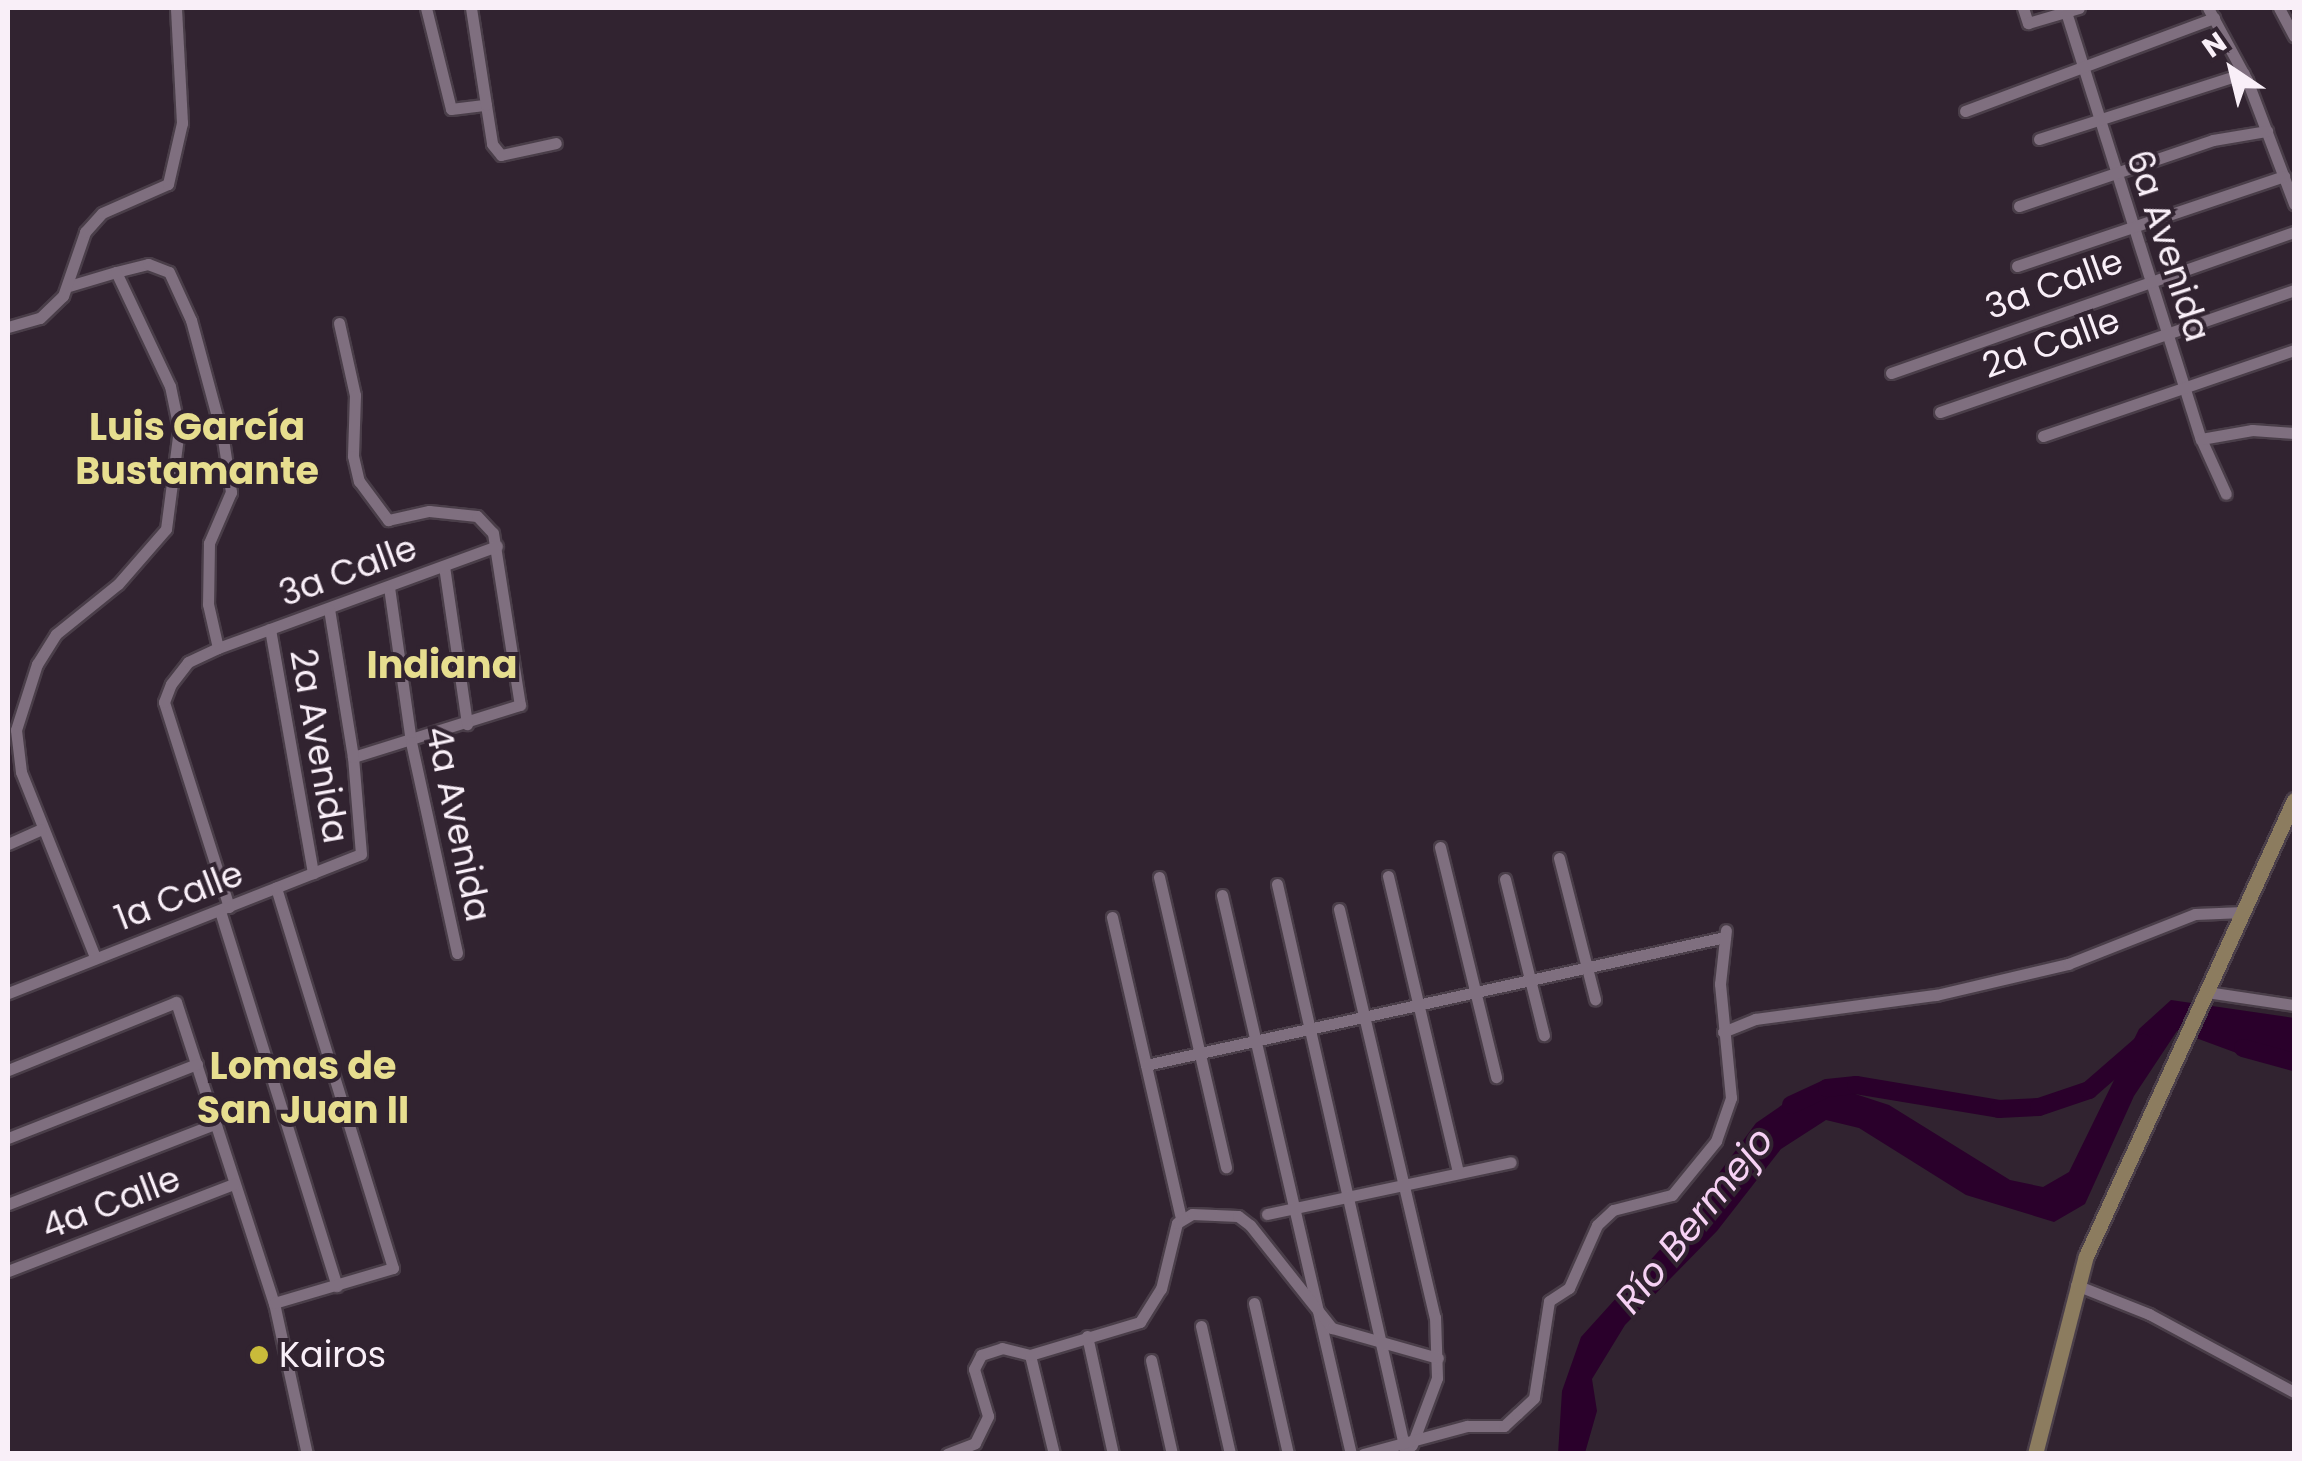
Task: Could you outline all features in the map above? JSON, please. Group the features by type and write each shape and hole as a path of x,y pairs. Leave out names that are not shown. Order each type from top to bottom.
{"main road":[{"path":"2034,1454 2076,1286 2294,800"}],"street":[{"path":"8,327 40,318 69,286 91,223 131,196 168,184 182,123 176,8"},
{"path":"426,8 446,103 451,109 486,105"},
{"path":"471,8 492,144 501,155 556,143"},
{"path":"2023,8 2028,23 2072,10"},
{"path":"2279,8 2294,36"},
{"name":"6a Avenida","path":"2072,10 2082,63 2149,278 2201,439 2226,494"},
{"path":"1965,111 2211,13 2244,73 2294,204"},
{"path":"2039,139 2244,73"},
{"path":"2020,206 2213,140 2266,131"},
{"path":"2017,266 2284,176"},
{"name":"3a Calle","path":"1891,373 2149,278 2294,232"},
{"path":"69,286 148,264 169,272 190,320 223,439 231,492 209,543 208,604 218,648"},
{"path":"95,957 21,772 16,730 38,664 56,634 158,542 170,504 176,403 116,272"},
{"name":"2a Calle","path":"1940,412 2166,330 2294,290"},
{"path":"329,609 354,757 520,705 497,546 478,516 430,511 392,521 371,502 353,456 355,395 339,323"},
{"path":"2043,436 2184,384 2294,350"},
{"path":"2201,439 2252,430 2294,434"},
{"name":"3a Calle","path":"337,1286 164,702 188,662 497,546"},
{"path":"444,566 467,724"},
{"name":"4a Avenida","path":"388,588 411,742 456,953"},
{"name":"2a Avenida","path":"270,629 313,873"},
{"name":"1a Calle","path":"8,993 361,854 354,757"},
{"path":"8,844 41,829"},
{"path":"1440,847 1496,1078"},
{"path":"1559,858 1596,999"},
{"path":"1160,876 1226,1167"},
{"path":"1388,876 1458,1173"},
{"path":"1504,879 1544,1034"},
{"path":"1277,884 1408,1448"},
{"path":"274,1303 393,1268 276,888"},
{"path":"1222,895 1351,1454"},
{"path":"1339,908 1404,1185 1438,1358 1408,1448"},
{"path":"1724,1032 1755,1019 1936,995 2068,964 2195,914 2242,912"},
{"path":"947,1454 975,1444 988,1416 974,1369 981,1355 1002,1348 1030,1355 1086,1336 1130,1328 1148,1315 1181,1218 1112,917"},
{"path":"1146,1065 1588,968 1726,933 1724,1032 1731,1098 1724,1130 1672,1195 1612,1210 1597,1225 1577,1274 1549,1301 1534,1398 1504,1426 1466,1426 1408,1448 1363,1454"},
{"path":"2206,995 2293,1003"},
{"path":"8,1070 176,1002 274,1303 307,1454"},
{"path":"8,1138 197,1064"},
{"path":"8,1204 214,1124"},
{"path":"1267,1214 1511,1162"},
{"name":"4a Calle","path":"8,1271 234,1184"},
{"path":"1181,1218 1203,1212 1238,1216 1316,1308 1345,1336 1438,1358"},
{"path":"2076,1286 2149,1314 2294,1392"},
{"path":"1254,1304 1288,1454"},
{"path":"1201,1326 1230,1454"},
{"path":"1086,1336 1113,1454"},
{"path":"1030,1355 1054,1454"},
{"path":"1150,1360 1172,1454"}],"water":[{"path":"2171,1000 2294,1018 2294,1052 2242,1055 2177,1031 2134,1096 2085,1204 2054,1222 1966,1195 1859,1128 1826,1120 1781,1149 1717,1231 1625,1325 1592,1379 1597,1411 1585,1453 1558,1454 1562,1391 1581,1337 1674,1234 1756,1123 1795,1096 1843,1090 1889,1105 2010,1180 2043,1187 2069,1172 2139,1029"}],"waterway":[{"name":"Río Bermejo","path":"1791,1105 1827,1088 1856,1085 1999,1109 2039,1107 2089,1090 2143,1043"},
{"name":"Río Bermejo","path":"2243,1048 2294,1062"}],"place":[{"name":"Kairos","path":"259,1355"}],"district":[{"name":"Luis García Bustamante","path":"197,449"},
{"name":"Indiana","path":"442,665"},
{"name":"Lomas de San Juan II","path":"303,1088"}]}
